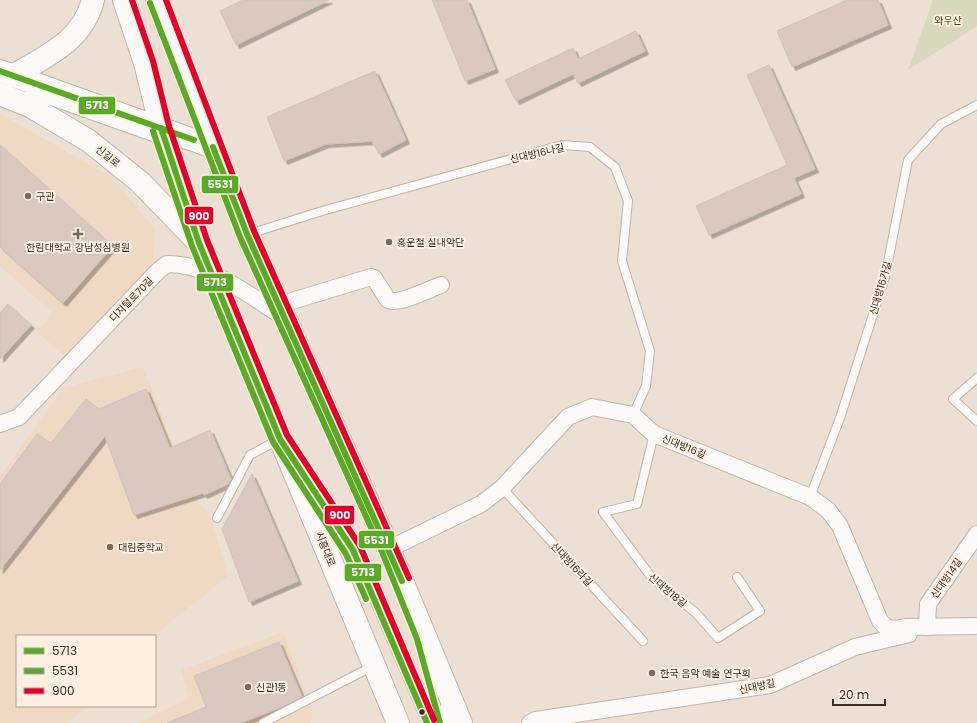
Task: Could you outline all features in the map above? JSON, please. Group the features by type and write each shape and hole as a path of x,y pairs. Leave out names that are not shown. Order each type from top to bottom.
{"main road":[{"path":"7,74 66,44 82,28 90,11 93,0"},
{"name":"시흥대로","path":"124,0 144,63 163,135 199,243 398,723"},
{"path":"157,0 247,234 389,549 461,723"},
{"path":"7,74 163,135 213,147"},
{"name":"신길로","path":"1,95 30,106 89,141 140,182 199,243"}],"street":[{"name":"디지털로70길","path":"0,424 19,417 166,264 188,265 213,274 282,311"},
{"path":"282,311 371,277 374,278 388,300 391,301 400,300 441,285"},
{"path":"389,549 481,504 502,488 568,417 592,407 633,415"},
{"name":"신대방16길","path":"633,415 654,434 810,497 828,510 840,526 880,621 887,628 927,627"},
{"name":"신대방14길","path":"927,627 928,604 977,534"},
{"name":"신대방길","path":"530,723 536,720 770,685 855,647 906,636 927,627 977,626"}],"lane":[{"path":"1,95 37,96 114,124 163,135"},
{"name":"신대방16가길","path":"810,497 840,418 885,277 908,160 941,124 977,105"},
{"name":"신대방16나길","path":"247,234 322,211 562,145 590,147 615,166 628,201 622,261 650,351 646,386 633,415"},
{"path":"977,378 952,399 977,421"},
{"name":"신대방18길","path":"654,434 637,504 603,512 652,578 696,613 718,638 760,611 737,577"},
{"path":"217,518 250,455 280,439 354,550 427,723"},
{"name":"신대방16라길","path":"502,488 643,640"},
{"path":"425,636 448,723"},
{"path":"263,723 374,666"}],"shaded area":[{"name":"한림대학교 강남성심병원","path":"0,114 113,178 155,230 152,280 67,358 37,332 53,313 0,266"},
{"name":"대림중학교","path":"143,367 191,492 211,518 228,576 154,635 16,635 16,707 87,707 66,723 0,723 0,476 64,388"},
{"name":"신관1동","path":"283,632 313,711 311,723 138,723 189,698 181,670"}],"green space":[{"name":"와우산","path":"933,0 977,0 977,26 908,70"}],"building":[{"path":"243,0 329,0 236,45 220,11"},
{"path":"432,0 467,0 495,69 465,81"},
{"path":"847,0 878,0 888,25 792,67 777,31"},
{"path":"636,31 645,51 578,83 573,74 516,101 505,80 573,48 578,59"},
{"path":"769,65 815,169 794,178 801,194 709,235 696,206 787,165 747,75"},
{"path":"375,71 406,140 379,154 372,141 326,144 284,161 267,117"},
{"name":"구관","path":"0,145 113,246 63,303 0,247"},
{"path":"8,304 31,325 0,359 0,313"},
{"path":"146,389 170,448 210,430 231,479 228,484 204,495 203,493 134,515 105,436 0,570 0,484 37,434 51,443 86,399 99,409"},
{"path":"252,474 298,581 249,602 222,529"},
{"name":"신관1동","path":"279,642 302,697 284,706 241,723 167,723 206,707 194,676"}],"transit line":[{"name":"900","path":"132,0 153,61 169,126 207,240 287,435 360,546 434,720"},
{"name":"900","path":"166,0 254,231 409,578"},
{"name":"5531","path":"150,3 240,237 382,552 417,639 440,723"},
{"name":"5713","path":"0,71 194,140"},
{"name":"5713","path":"161,128 199,243 280,439 353,550 427,723"},
{"name":"5531","path":"153,131 192,246 273,442 346,554 366,599"},
{"name":"5713","path":"213,147 247,234 402,581"}],"place":[{"name":"구관","path":"28,196"},
{"name":"한림대학교 강남성심병원","path":"78,234"},
{"name":"홍운철 실내악단","path":"389,242"},
{"name":"대림중학교","path":"110,547"},
{"name":"한국 음악 예술 연구회","path":"652,673"},
{"name":"신관1동","path":"248,687"}]}
